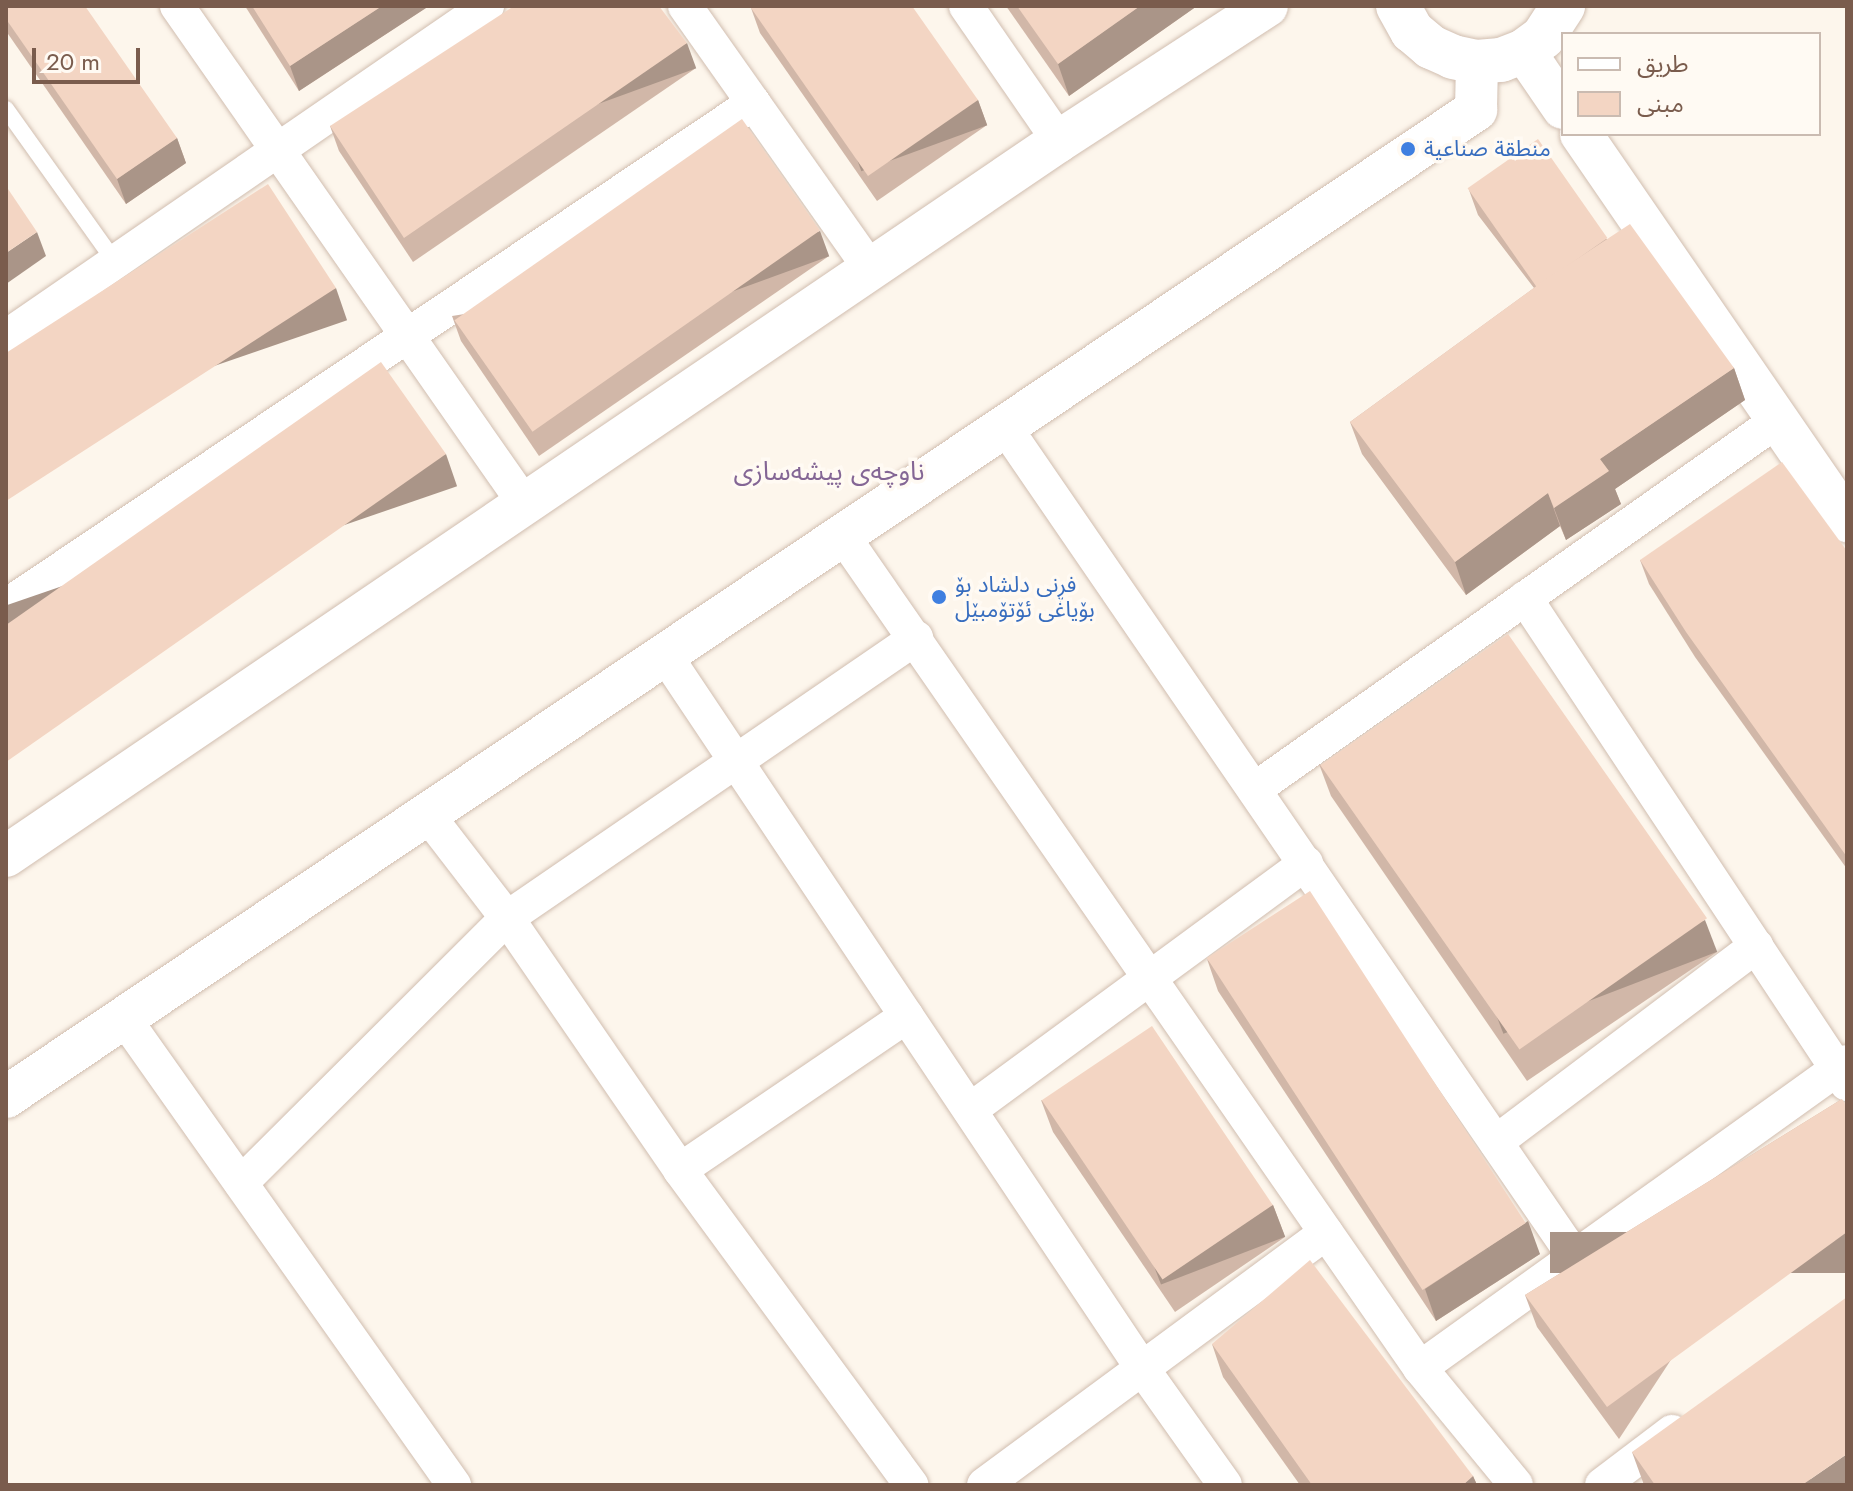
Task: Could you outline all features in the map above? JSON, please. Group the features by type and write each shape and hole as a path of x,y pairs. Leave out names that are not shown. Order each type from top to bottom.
{"main road":[{"path":"1398,6 1412,31 1431,47 1453,57 1477,62 1501,60 1524,51 1543,37 1563,6"}],"street":[{"path":"177,6 524,503"},
{"path":"6,337 487,6"},
{"path":"966,6 1059,141"},
{"path":"6,856 524,503 872,271 1059,141 1267,6"},
{"path":"690,8 872,271"},
{"path":"1524,51 1561,105"},
{"path":"6,1097 1476,110 1477,62"},
{"path":"6,606 753,103"},
{"path":"1582,136 1847,521"},
{"path":"1255,789 1778,420"},
{"path":"1005,427 1574,1256"},
{"path":"843,536 1420,1368 1516,1485"},
{"path":"1420,1368 1574,1256 1844,1072 1756,946 1525,598"},
{"path":"241,1183 507,918 916,638"},
{"path":"665,655 1142,1368 1225,1485"},
{"path":"427,814 507,918 680,1170 911,1485"},
{"path":"970,1110 1306,863"},
{"path":"1496,1142 1756,946"},
{"path":"680,1170 907,1016"},
{"path":"124,1018 454,1485"},
{"path":"984,1485 1326,1233"},
{"path":"1602,1485 1700,1412"}],"lane":[{"path":"6,109 115,262"}],"building":[{"path":"6,6 85,6 177,138 117,179 6,19"},
{"path":"252,6 382,6 290,66"},
{"path":"514,6 659,6 687,43 404,238 330,126"},
{"path":"912,6 978,100 868,176 751,8"},
{"path":"1017,6 1140,6 1058,64"},
{"path":"742,119 820,230 532,432 454,320"},
{"path":"1538,139 1607,238 1537,287 1468,188"},
{"path":"268,184 336,288 6,501 6,353"},
{"path":"6,186 37,232 6,253"},
{"path":"1630,224 1734,368 1600,459 1609,471 1554,508 1548,493 1455,562 1350,422 1542,282"},
{"path":"381,362 446,454 6,762 6,625"},
{"path":"1782,462 1847,551 1847,857 1686,632 1640,560"},
{"path":"1508,634 1707,918 1519,1050 1320,765"},
{"path":"1310,891 1526,1223 1423,1290 1207,958"},
{"path":"1152,1026 1273,1205 1163,1279 1042,1100"},
{"path":"1842,1099 1847,1107 1847,1232 1607,1407 1525,1295"},
{"path":"1310,1260 1473,1476 1463,1485 1312,1485 1212,1344"},
{"path":"1847,1297 1847,1454 1802,1485 1655,1485 1632,1452"}],"place":[{"name":"منطقة صناعية","path":"1408,149"},
{"name":"فڕنی دلشاد بۆ بۆیاغی ئۆتۆمبێل","path":"939,597"}],"district":[{"name":"ناوچەی پیشەسازی","path":"829,472"}]}
